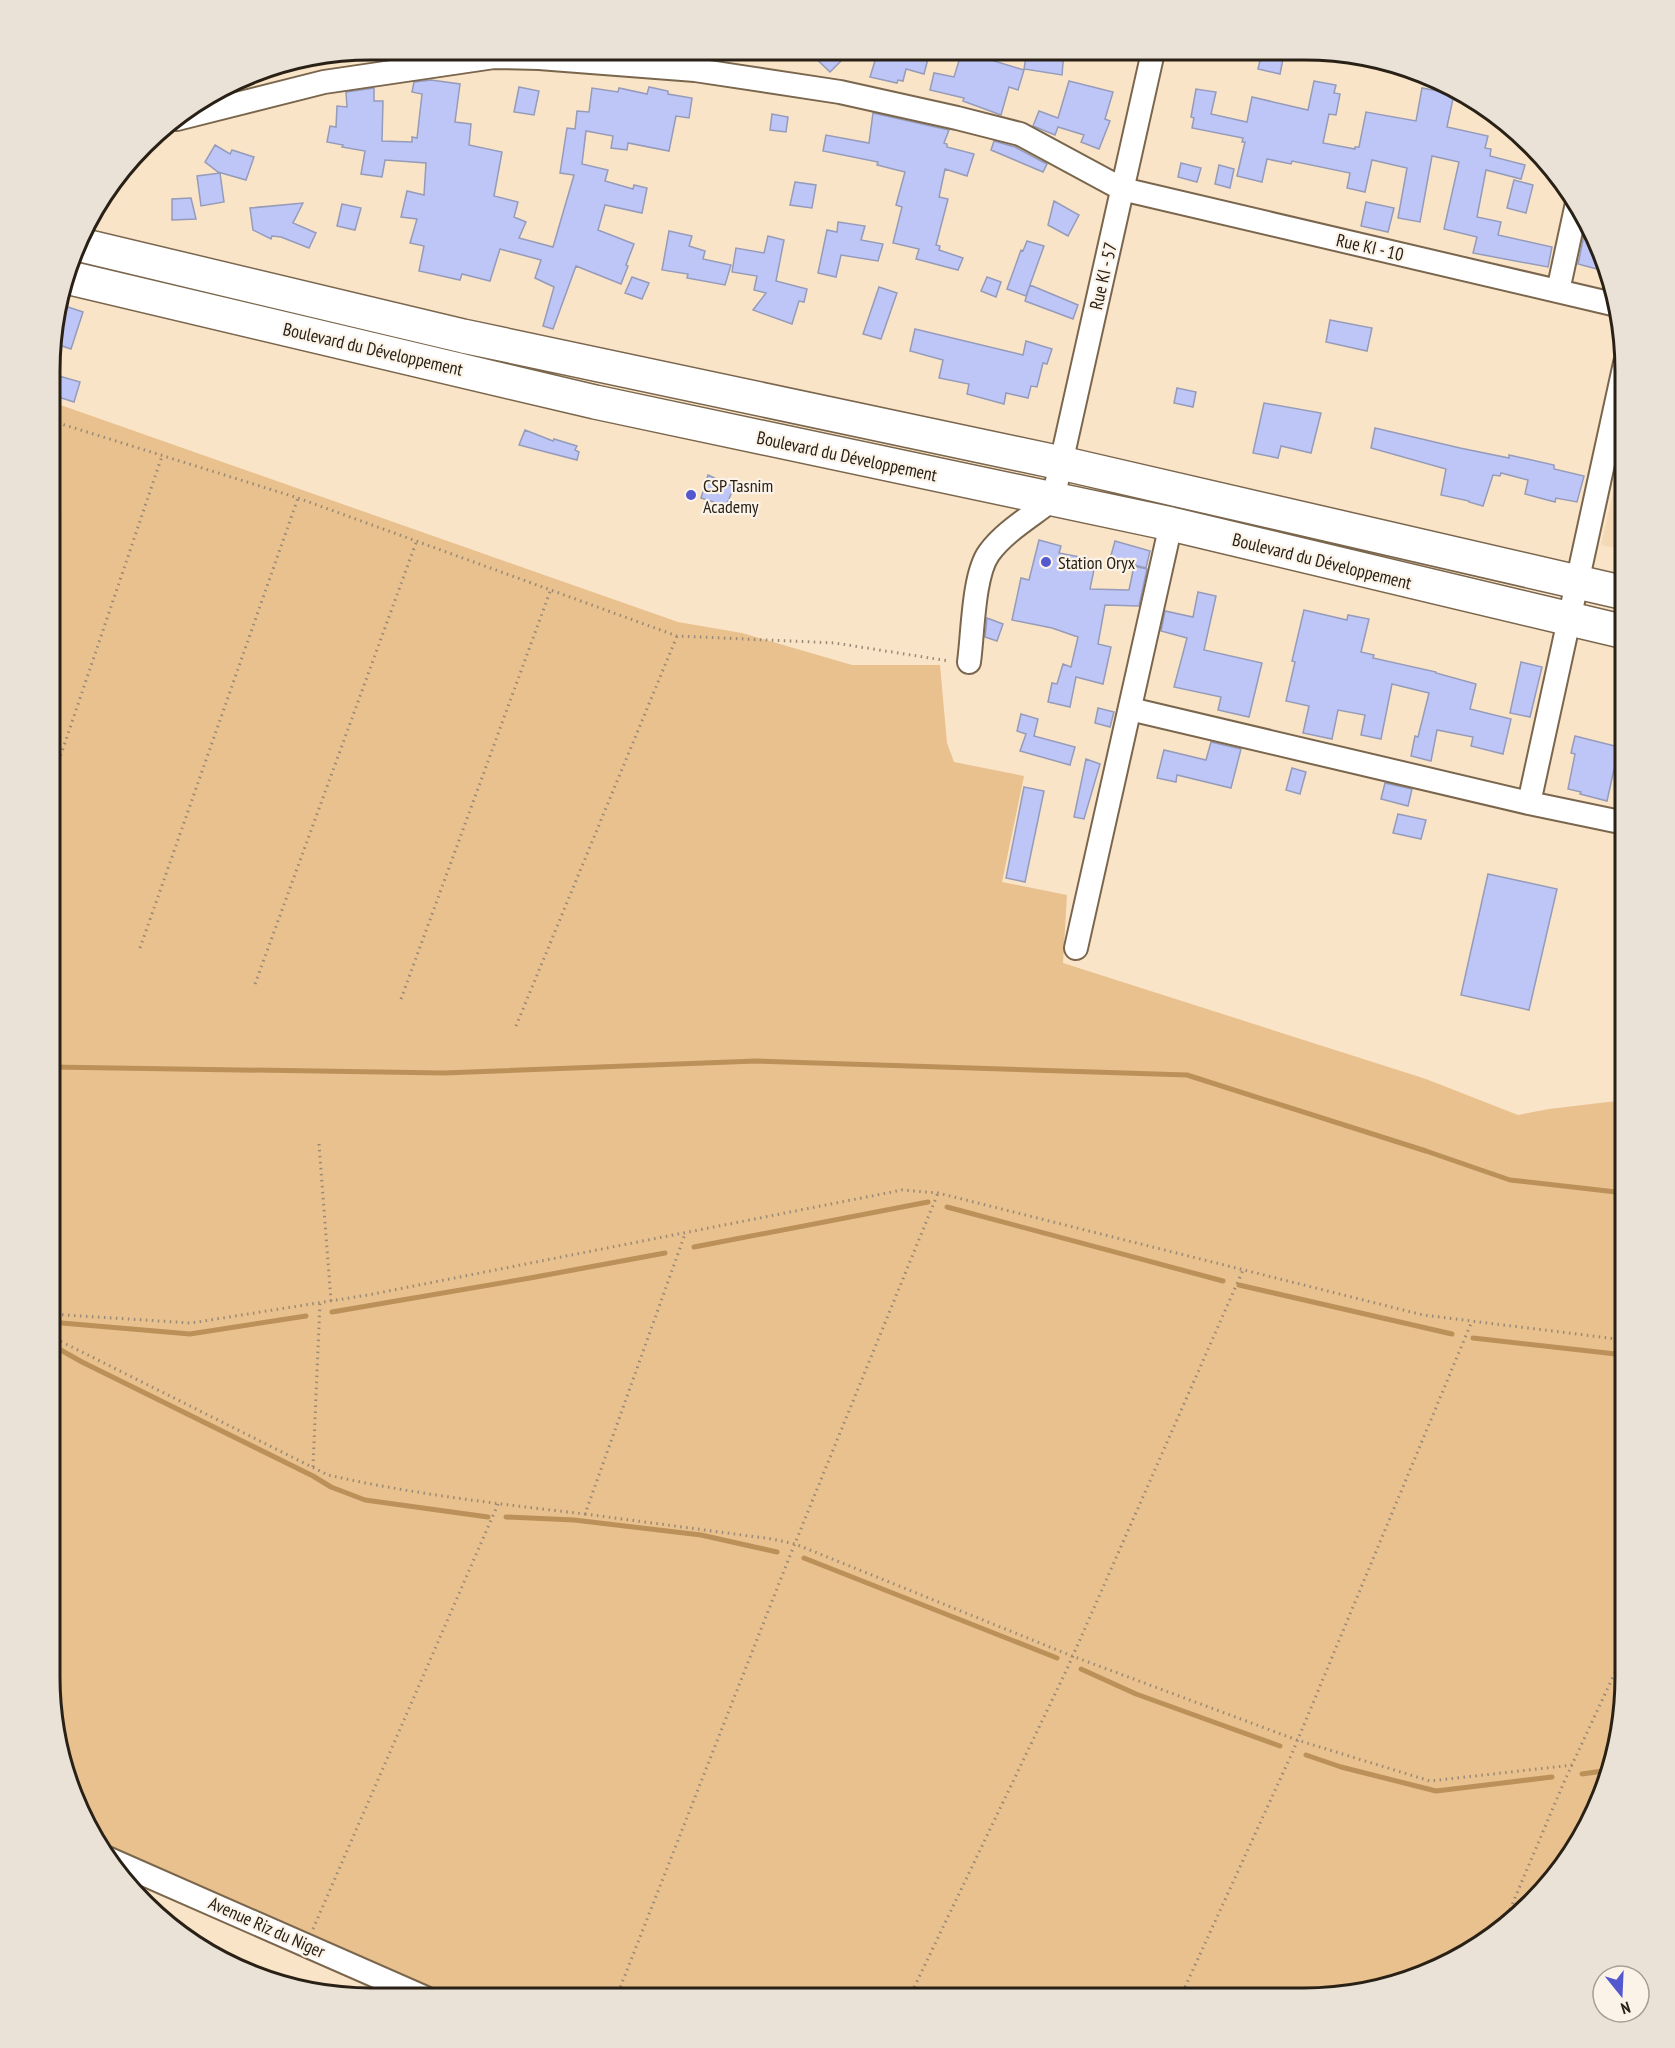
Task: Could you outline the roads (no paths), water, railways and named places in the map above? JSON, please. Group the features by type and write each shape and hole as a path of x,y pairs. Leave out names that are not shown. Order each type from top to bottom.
{"highway":[{"name":"Boulevard du Développement","path":"86,246 463,336 1061,463 1615,590"},
{"path":"119,290 128,256"},
{"name":"Boulevard du Développement","path":"75,279 596,402 1171,524 1615,630"}],"street":[{"name":"Rue KI - 10","path":"195,115 324,82 458,60"},
{"name":"Rue KI - 10","path":"565,60 695,70 840,92 1020,135 1122,189 1607,303"},
{"name":"Rue KI - 57","path":"1053,500 1151,60"},
{"path":"1558,291 1574,219"},
{"path":"1529,803 1615,404"},
{"path":"969,662 979,578 985,560 996,545 1053,500"},
{"path":"1076,948 1171,524"},
{"path":"1130,709 1615,822"},
{"name":"Avenue Riz du Niger","path":"123,1865 404,1988"}],"waterway":[{"path":"60,1067 444,1073 756,1061 1187,1075 1510,1180 1615,1192"},
{"path":"694,1247 928,1202"},
{"path":"947,1207 1223,1281"},
{"path":"332,1312 665,1253"},
{"path":"1239,1285 1452,1334"},
{"path":"60,1323 190,1334 306,1316"},
{"path":"1473,1338 1615,1354"},
{"path":"60,1350 331,1487 365,1500 488,1517"},
{"path":"506,1517 574,1520 701,1535 777,1552"},
{"path":"804,1558 1057,1658"},
{"path":"1081,1669 1136,1694 1280,1746"},
{"path":"1306,1755 1341,1767 1436,1791 1552,1777"},
{"path":"1582,1774 1600,1771"}],"place":[{"name":"CSP Tasnim Academy","path":"691,495"},
{"name":"Station Oryx","path":"1046,562"}]}
